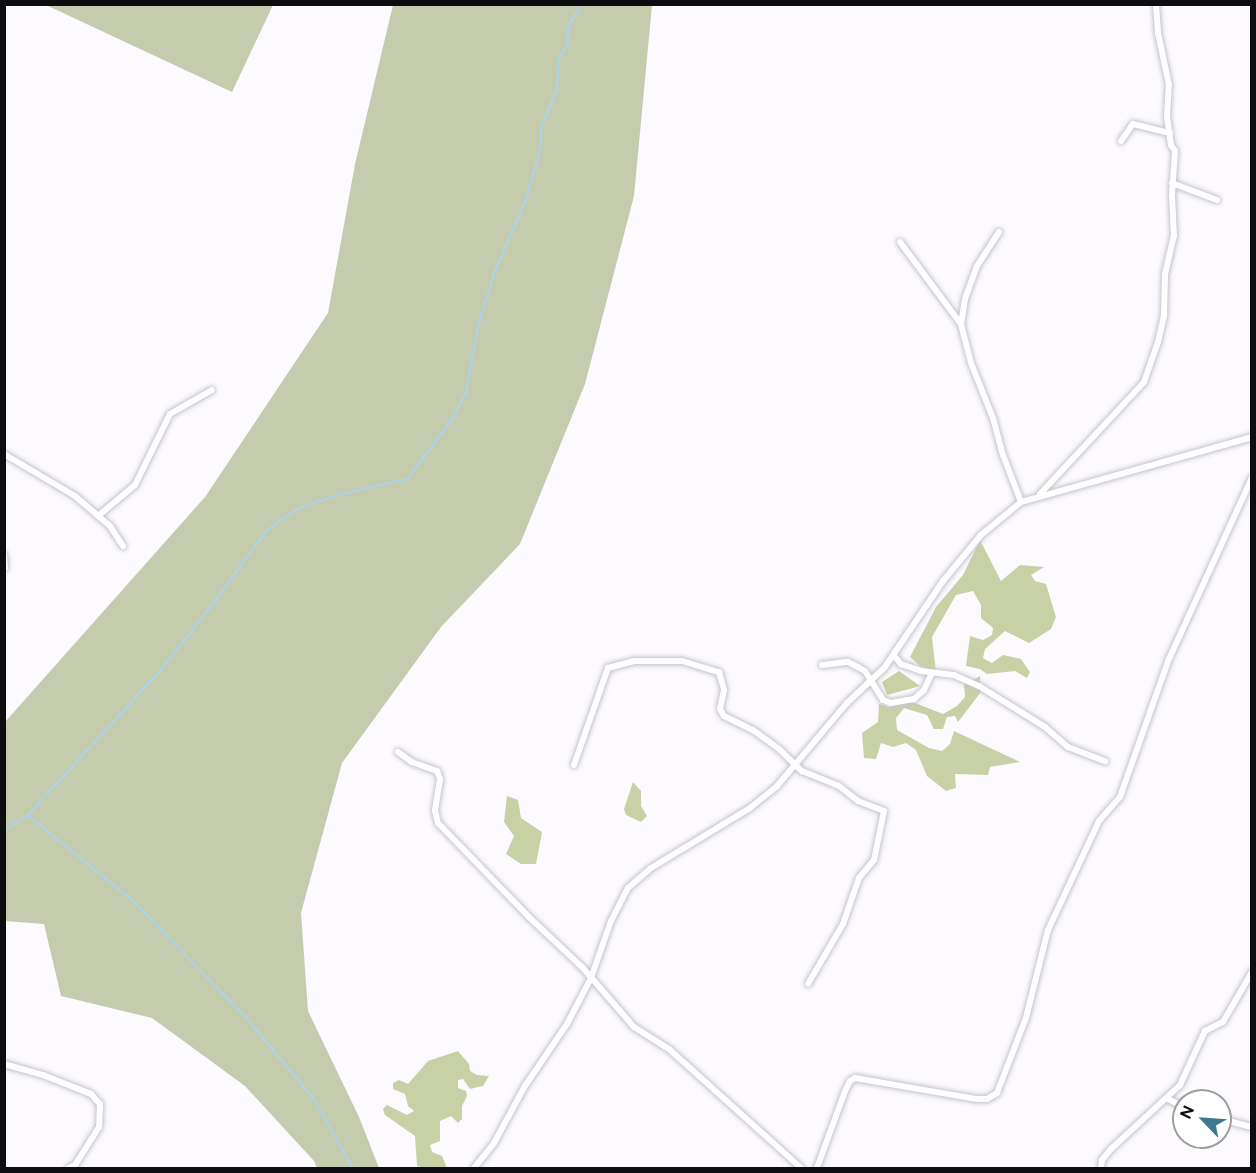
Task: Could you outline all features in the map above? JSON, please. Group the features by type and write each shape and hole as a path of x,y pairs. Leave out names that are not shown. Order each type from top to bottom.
{"street":[{"path":"1038,497 1125,405 1149,373 1164,316 1165,274 1174,236 1172,183 1175,151 1171,145 1167,118 1168,85 1158,33 1156,4"},
{"path":"1121,141 1133,124 1170,133"},
{"path":"1172,183 1218,200"},
{"path":"961,324 965,299 977,266 999,232"},
{"path":"900,242 961,324 971,363 993,418 1002,454 1021,502"},
{"path":"98,516 135,485 170,414 212,390"},
{"path":"474,1168 494,1143 525,1086 567,1024 591,978 611,921 628,888 643,874 750,808 777,786 847,703 872,681 894,656 943,581 981,535 1021,502 1140,471 1251,437"},
{"path":"5,455 75,496 110,525 123,546"},
{"path":"817,1168 845,1091 850,1081 855,1078 977,1099 987,1099 997,1093 1026,1018 1048,930 1099,822 1120,797 1169,659 1251,478"},
{"path":"4,555 5,568"},
{"path":"894,656 902,664 932,673 954,675 979,686 1045,727 1068,747 1105,761"},
{"path":"574,765 608,668 635,662 672,659 719,672 723,683 720,709 724,716 753,730 779,749 794,766 839,786 858,801 884,811 874,860 859,878 843,924 808,984"},
{"path":"822,664 848,662 866,671 883,700 903,702 914,699 924,690 932,673"},
{"path":"398,752 412,762 437,771 440,779 435,811 438,823 591,978 634,1027 669,1049 801,1168"},
{"path":"1101,1168 1102,1160 1111,1149 1148,1113 1168,1099 1180,1085 1192,1064 1205,1031 1223,1022 1251,972"},
{"path":"4,1064 43,1075 91,1094 100,1104 99,1127 75,1164 69,1168"},
{"path":"1168,1099 1172,1101"},
{"path":"1232,1122 1251,1128"}],"green space":[{"path":"46,5 273,5 232,92"},
{"path":"393,5 652,5 634,196 585,384 520,544 441,627 342,763 301,913 308,1011 359,1117 379,1168 317,1168 314,1161 245,1086 152,1018 61,996 44,924 5,921 5,722 205,497 328,313 355,164"},
{"path":"980,540 1001,581 1020,565 1044,567 1031,575 1035,581 1046,584 1056,617 1051,629 1029,643 1005,631 985,649 983,658 992,663 1003,655 1021,659 1030,672 1027,678 1015,671 987,674 980,669 966,666 970,636 983,640 992,635 993,628 981,618 981,605 973,591 956,595 932,637 936,672 920,666 910,657 936,607 963,575"},
{"path":"899,671 920,686 887,695 882,682"},
{"path":"980,676 981,692 958,722 955,716 947,717 943,729 934,729 927,715 904,708 896,718 897,730 929,748 942,751 950,744 954,731 1020,762 990,767 988,775 955,774 956,788 946,791 927,776 916,750 906,743 893,747 881,743 876,759 864,758 862,733 878,722 879,704 888,707 910,701 943,714 957,706 965,697 964,685"},
{"path":"633,782 641,791 641,806 647,816 641,822 626,815 624,809"},
{"path":"507,796 518,800 521,818 542,832 536,864 521,864 506,854 514,836 504,822"},
{"path":"458,1051 469,1064 470,1071 477,1075 489,1076 483,1086 470,1089 463,1079 458,1080 458,1088 466,1091 467,1096 462,1106 462,1119 458,1123 451,1116 440,1121 440,1141 430,1145 432,1152 442,1156 447,1168 417,1166 415,1136 385,1115 383,1109 387,1105 407,1115 414,1111 408,1106 405,1094 393,1089 393,1083 399,1080 408,1084 428,1061"}],"waterway":[{"path":"4,831 28,815 160,671 267,530 297,509 338,495 407,479 451,421 466,393 478,327 495,271 525,203 541,147 541,129 557,88 559,60 567,44 569,25 582,4"},
{"path":"29,816 130,898 246,1017 315,1100 353,1168"}]}
